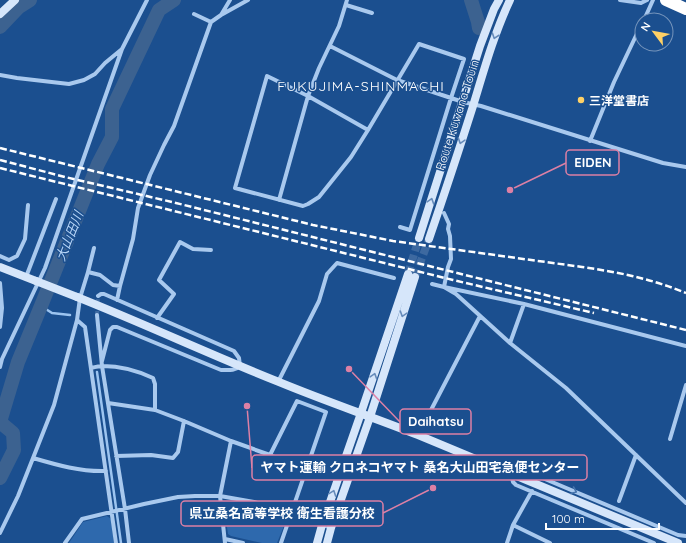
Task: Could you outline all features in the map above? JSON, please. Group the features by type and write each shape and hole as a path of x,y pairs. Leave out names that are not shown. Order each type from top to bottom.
{"highway":[{"path":"666,0 686,9"}],"main road":[{"path":"0,14 15,0"},
{"name":"Route Kuwana-Touin","path":"420,238 480,46 499,0"},
{"name":"Route Kuwana-Touin","path":"429,239 483,70 500,22 510,0"},
{"path":"0,267 278,382 418,435 678,543"},
{"path":"317,543 361,413 412,275 370,417 327,543"}],"street":[{"path":"0,367 1,359 45,268 122,49 147,0"},
{"path":"221,15 230,0"},
{"path":"117,300 133,240 138,208 150,175 174,126 211,22 248,0"},
{"path":"279,200 308,96 319,68 339,26 347,0"},
{"path":"620,0 641,3 647,0"},
{"path":"648,12 653,0"},
{"path":"346,5 372,13"},
{"path":"194,14 211,22"},
{"path":"590,141 614,82 634,40"},
{"path":"368,130 308,96 266,76 235,188 303,206 319,197 350,157 368,130 419,44 464,59 410,230 400,227"},
{"path":"330,46 397,80 590,141 663,163 686,168"},
{"path":"0,75 69,84 84,80 95,74 105,63 122,49"},
{"path":"26,277 56,198"},
{"path":"0,256 9,260 17,256 25,239 28,205"},
{"path":"444,213 449,224 448,229 450,236 451,259 444,287"},
{"path":"157,318 174,294 159,280 180,242 193,249 211,250"},
{"path":"0,533 18,496 54,406 77,320 78,298 88,272 94,248"},
{"path":"278,382 319,301 327,274 337,263 394,278"},
{"path":"88,272 100,275 113,285 120,286"},
{"path":"0,283 2,308 0,327"},
{"path":"432,284 524,304 686,346"},
{"path":"444,287 456,294 510,343 566,388 686,503"},
{"path":"98,296 104,294 234,351 239,358 240,366 237,369 221,370 117,327 113,327 110,330 102,363"},
{"path":"510,343 524,304"},
{"path":"97,315 122,509 129,543"},
{"path":"418,435 480,316"},
{"path":"77,320 85,327 116,543"},
{"path":"91,368 102,363 144,374 153,378 155,384 155,410"},
{"path":"670,439 686,385"},
{"path":"270,455 297,401 326,412 281,543"},
{"path":"108,403 155,410 306,470"},
{"path":"116,456 151,455 173,458 178,452 184,421"},
{"path":"230,441 220,496 225,541 243,543"},
{"path":"619,501 636,455"},
{"path":"33,458 94,472 106,471"},
{"path":"654,543 516,484 513,482 511,474 522,471 533,474 678,535 686,536"},
{"path":"506,543 513,525 532,491"},
{"path":"65,543 82,519 178,497 195,496 220,496 254,502 291,513 331,528"},
{"path":"513,525 550,543"}],"shaded area":[{"path":"226,504 253,508 283,517 286,521 277,543 262,543 228,534 224,505"},
{"path":"107,516 111,519 114,543 69,543 83,522"}],"waterway":[{"path":"0,27 19,7 30,0"},
{"name":"大山田川","path":"0,478 14,450 13,433 0,422 18,362 98,164 112,137 112,109 159,10 174,0"},
{"path":"471,0 479,28"},
{"path":"41,306 52,313 70,315"},
{"path":"97,372 121,543"}],"tunnel":[{"path":"408,274 419,238"},
{"path":"415,277 429,239"},
{"path":"97,315 98,296"}],"railway":[{"path":"0,148 313,225 393,241 609,271 648,280 686,293"},
{"path":"0,160 686,330"},
{"path":"0,168 453,280 594,313"}],"place":[{"name":"三洋堂書店","path":"581,100"},
{"name":"EIDEN","path":"510,190"},
{"name":"Daihatsu","path":"349,369"},
{"name":"ヤマト運輸 クロネコヤマト 桑名大山田宅急便センター","path":"247,406"},
{"name":"県立桑名高等学校 衛生看護分校","path":"433,488"}],"district":[{"name":"FUKUJIMA-SHINMACHI","path":"361,86"}]}
